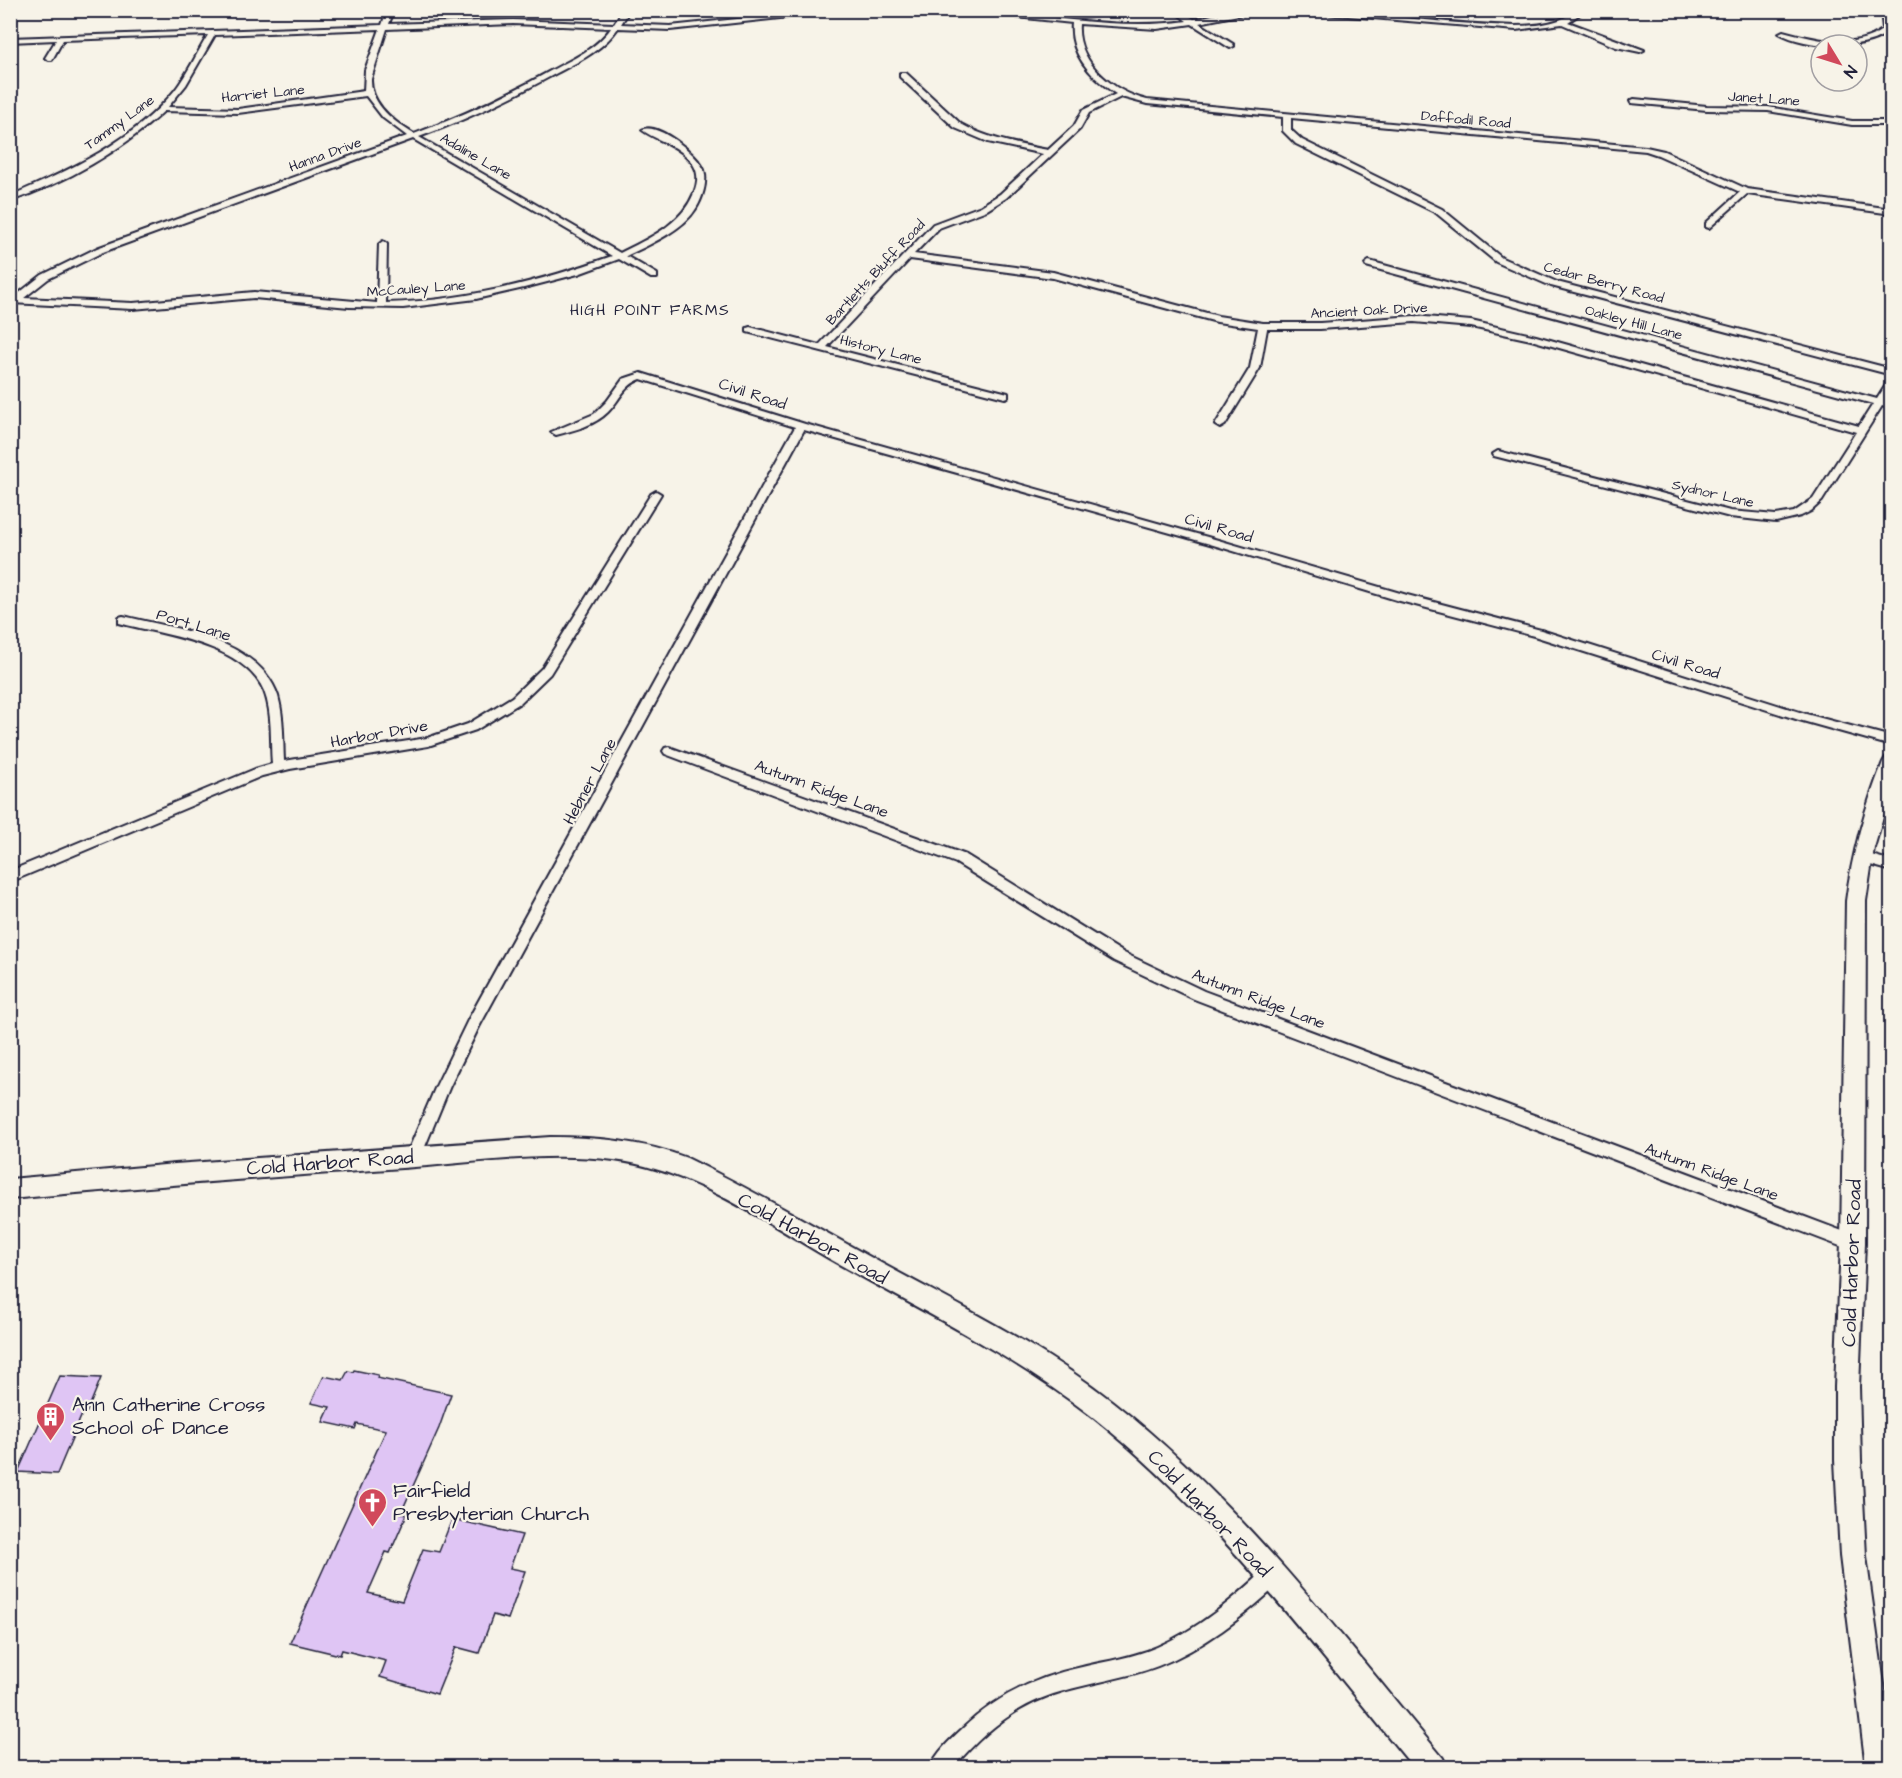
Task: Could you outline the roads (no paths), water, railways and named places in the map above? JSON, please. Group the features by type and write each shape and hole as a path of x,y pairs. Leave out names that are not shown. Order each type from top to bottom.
{"main road":[{"name":"Cold Harbor Road","path":"1881,1767 1852,1546 1847,1387 1853,1243 1855,937 1861,857 1873,813 1892,762"},
{"name":"Cold Harbor Road","path":"10,1189 414,1156 590,1146 623,1149 653,1156 696,1174 967,1322 1067,1383 1141,1442 1272,1577 1433,1767"}],"street":[{"path":"368,93 367,79 391,10"},
{"name":"Hanna Drive","path":"13,300 45,277 100,250 466,117 510,96 588,53 601,44 617,27 627,10"},
{"path":"10,40 513,22 617,27 693,27 851,10"},
{"path":"952,10 1157,27 1224,14 1260,10"},
{"path":"1175,10 1230,46"},
{"path":"1279,10 1516,28 1540,27 1563,22 1583,10"},
{"path":"1783,33 1829,42 1872,39 1887,30 1884,10"},
{"name":"Daffodil Road","path":"1076,21 1075,42 1086,61 1108,85 1121,94 1162,105 1646,149 1675,158 1745,191 1892,212"},
{"path":"1563,22 1619,45 1640,50"},
{"name":"Tammy Lane","path":"10,199 61,176 102,153 160,110 181,87 213,33"},
{"path":"49,58 61,38"},
{"path":"903,75 958,126 968,132 982,138 1050,153"},
{"name":"Harriet Lane","path":"160,110 238,111 368,93"},
{"name":"Adaline Lane","path":"368,93 386,116 414,136 654,276"},
{"name":"Bartletts Bluff Road","path":"821,348 936,226 984,208 1003,196 1077,127 1086,111 1121,94"},
{"name":"Janet Lane","path":"1634,101 1707,108 1768,109 1852,123 1892,123"},
{"name":"Cedar Berry Road","path":"1287,117 1287,131 1299,142 1439,211 1499,260 1519,271 1554,284 1892,372"},
{"name":"McCauley Lane","path":"13,300 131,306 257,295 381,306 453,301 504,292 549,280 618,255 673,228 695,205 702,186 699,167 686,152 646,130"},
{"path":"1709,225 1745,191"},
{"path":"381,306 383,244"},
{"name":"Ancient Oak Drive","path":"908,256 1053,275 1217,319 1263,326 1320,326 1414,319 1471,324 1533,338 1861,430"},
{"name":"Oakley Hill Lane","path":"1369,264 1892,406"},
{"path":"1220,425 1254,368 1263,326"},
{"name":"History Lane","path":"750,330 1005,395"},
{"name":"Civil Road","path":"556,432 589,423 598,418 609,407 626,381 641,376 801,426 1404,598 1537,633 1803,717 1892,742"},
{"name":"Sydnor Lane","path":"1498,454 1730,514 1754,518 1797,516 1817,501 1892,382"},
{"name":"Hebner Lane","path":"414,1156 443,1086 473,1024 801,426"},
{"name":"Harbor Drive","path":"10,877 234,781 278,767 428,742 471,727 516,700 546,671 656,494"},
{"name":"Port Lane","path":"123,620 222,647 251,665 270,690 274,708 278,767"},
{"name":"Autumn Ridge Lane","path":"669,751 961,859 1119,957 1199,995 1853,1243"},
{"path":"1861,857 1892,867"},
{"path":"940,1767 959,1743 993,1713 1025,1695 1059,1682 1105,1673 1157,1656 1198,1636 1242,1606 1272,1577"}],"place":[{"name":"Ann Catherine Cross School of Dance","path":"51,1442"},
{"name":"Fairfield Presbyterian Church","path":"372,1528"}],"district":[{"name":"HIGH POINT FARMS","path":"650,310"}]}
